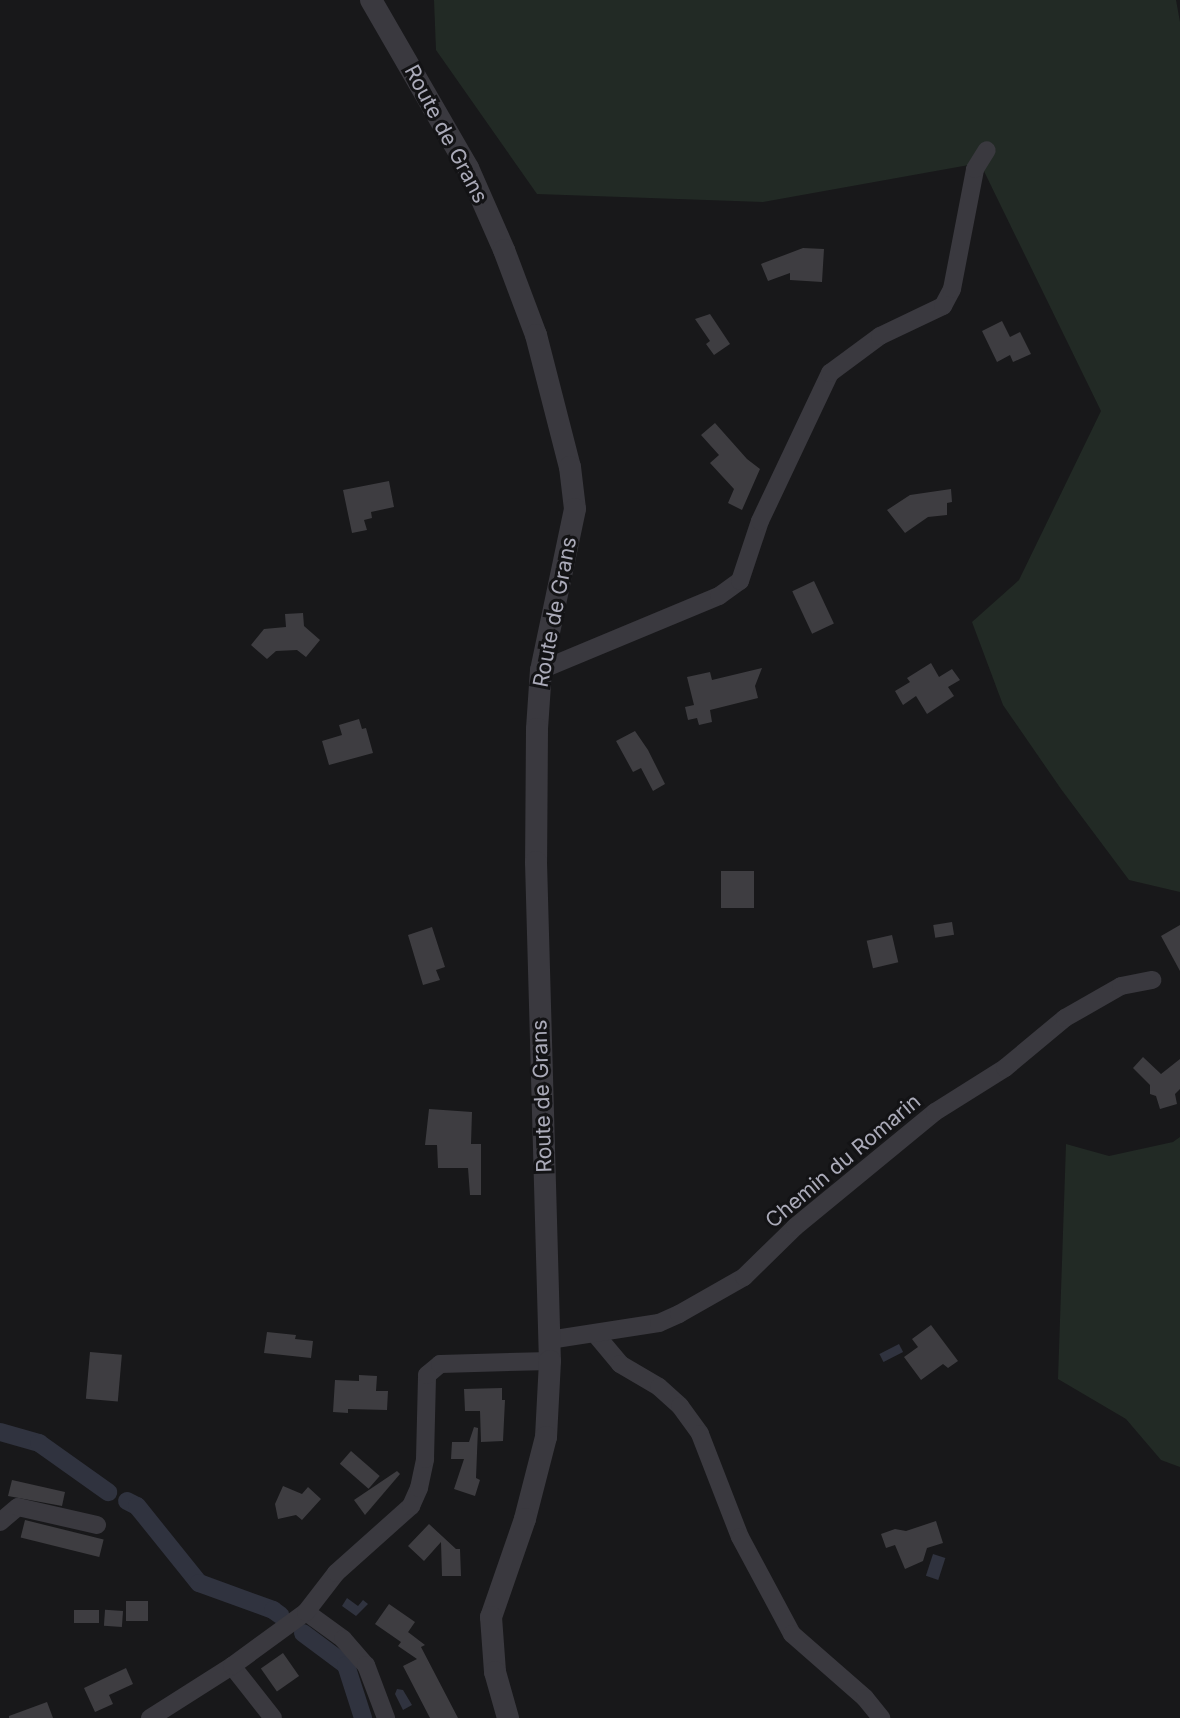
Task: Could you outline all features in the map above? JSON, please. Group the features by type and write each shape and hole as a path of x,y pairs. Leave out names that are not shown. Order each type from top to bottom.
{"street":[{"name":"Route de Grans","path":"371,0 468,168 504,250 536,335 564,446 575,509 541,670 536,862 549,1351 546,1437 525,1519 491,1617 495,1672 508,1718"},
{"path":"541,670 719,596 740,581 760,521 830,373 880,336 943,306 952,290 956,261 964,237 975,169 987,150"},
{"name":"Chemin du Romarin","path":"150,1718 232,1666 306,1612 336,1573 411,1506 419,1488 426,1459 427,1375 440,1364 549,1351 596,1335 658,1323 679,1314 744,1277 795,1227 935,1112 1005,1068 1065,1018 1121,986 1152,980"},
{"path":"596,1335 620,1364 659,1387 680,1406 700,1434 740,1537 792,1634 865,1698 881,1718"},
{"path":"0,1522 18,1507 98,1525"},
{"path":"306,1612 343,1639 366,1665 386,1718"},
{"path":"232,1666 273,1718"}],"shaded area":[{"path":"434,0 1176,0 1180,22 1180,892 1129,880 1061,789 1003,705 972,622 1019,580 1101,411 980,163 763,202 537,194 436,50"},
{"path":"1180,1137 1180,1467 1161,1460 1126,1419 1058,1379 1066,1144 1109,1156 1173,1142"}],"water":[{"path":"899,1344 903,1352 883,1362 879,1354"},
{"path":"933,1554 945,1558 938,1580 926,1576"},
{"path":"347,1598 358,1606 363,1600 368,1604 356,1616 342,1606"},
{"path":"397,1689 403,1690 412,1705 403,1710 395,1694"}],"building":[{"path":"803,248 824,249 822,282 790,280 790,273 768,281 761,264"},
{"path":"710,314 730,344 714,355 706,344 710,341 695,319"},
{"path":"1002,321 1010,337 1020,332 1031,354 1013,362 1010,355 997,362 982,331"},
{"path":"715,423 747,459 760,469 742,510 728,503 734,489 710,463 719,455 701,435"},
{"path":"389,481 394,507 371,512 372,518 364,520 367,530 352,533 343,490"},
{"path":"951,489 952,502 947,503 947,515 928,517 905,533 887,510 910,495"},
{"path":"814,581 834,624 812,634 792,591"},
{"path":"303,613 304,626 320,640 306,657 297,650 276,651 267,659 251,645 264,629 286,627 285,614"},
{"path":"931,663 939,677 952,669 960,680 948,687 954,696 927,714 916,696 903,705 895,691 910,682 907,678"},
{"path":"762,668 755,686 758,698 710,710 712,722 699,725 697,718 688,720 685,707 694,705 687,677 710,672 712,680"},
{"path":"359,719 362,729 366,728 373,753 329,765 322,741 342,735 339,725"},
{"path":"635,731 648,750 665,784 653,791 641,768 633,772 616,741"},
{"path":"721,871 754,871 754,908 721,908"},
{"path":"952,922 954,935 935,938 933,925"},
{"path":"1180,925 1180,971 1161,936"},
{"path":"432,927 445,967 436,970 440,980 423,985 408,935"},
{"path":"892,935 898,962 873,968 867,941"},
{"path":"1143,1057 1161,1074 1180,1059 1180,1089 1175,1094 1177,1104 1160,1109 1156,1096 1150,1094 1150,1085 1133,1068"},
{"path":"429,1109 472,1112 471,1144 481,1144 481,1195 470,1195 468,1168 438,1168 437,1145 425,1145"},
{"path":"931,1325 958,1361 948,1368 943,1364 921,1380 904,1357 918,1347 912,1339"},
{"path":"267,1332 296,1335 295,1339 313,1341 311,1358 264,1353"},
{"path":"90,1352 122,1355 118,1402 86,1399"},
{"path":"359,1375 377,1376 376,1391 388,1391 387,1410 348,1409 348,1413 333,1412 335,1380 359,1381"},
{"path":"502,1388 502,1400 505,1400 503,1441 481,1442 480,1411 465,1411 464,1389"},
{"path":"474,1427 478,1428 476,1478 480,1480 475,1496 454,1489 464,1459 451,1459 452,1442 469,1442"},
{"path":"351,1451 380,1476 369,1489 340,1464"},
{"path":"397,1471 400,1474 365,1515 354,1500"},
{"path":"12,1480 65,1492 62,1506 8,1496"},
{"path":"283,1486 302,1494 308,1487 321,1499 302,1520 296,1515 278,1519 275,1504"},
{"path":"25,1520 104,1540 99,1557 21,1537"},
{"path":"936,1521 943,1543 927,1548 923,1561 905,1569 895,1545 886,1548 881,1534 895,1529 906,1531"},
{"path":"429,1524 456,1549 460,1549 461,1576 442,1576 441,1542 424,1561 408,1546"},
{"path":"126,1601 148,1601 148,1621 126,1621"},
{"path":"389,1604 415,1622 408,1632 425,1645 421,1647 458,1718 430,1718 403,1666 417,1659 398,1646 401,1642 375,1624"},
{"path":"74,1610 99,1610 99,1623 74,1623"},
{"path":"105,1610 123,1611 122,1627 104,1626"},
{"path":"283,1653 299,1676 277,1691 261,1668"},
{"path":"126,1668 133,1684 109,1695 113,1704 95,1712 84,1688"},
{"path":"47,1702 53,1718 9,1718 9,1716"}],"waterway":[{"path":"0,1432 39,1443 108,1492"},
{"path":"127,1501 137,1506 199,1583 273,1610 280,1615"},
{"path":"303,1633 346,1665 363,1718"}]}
